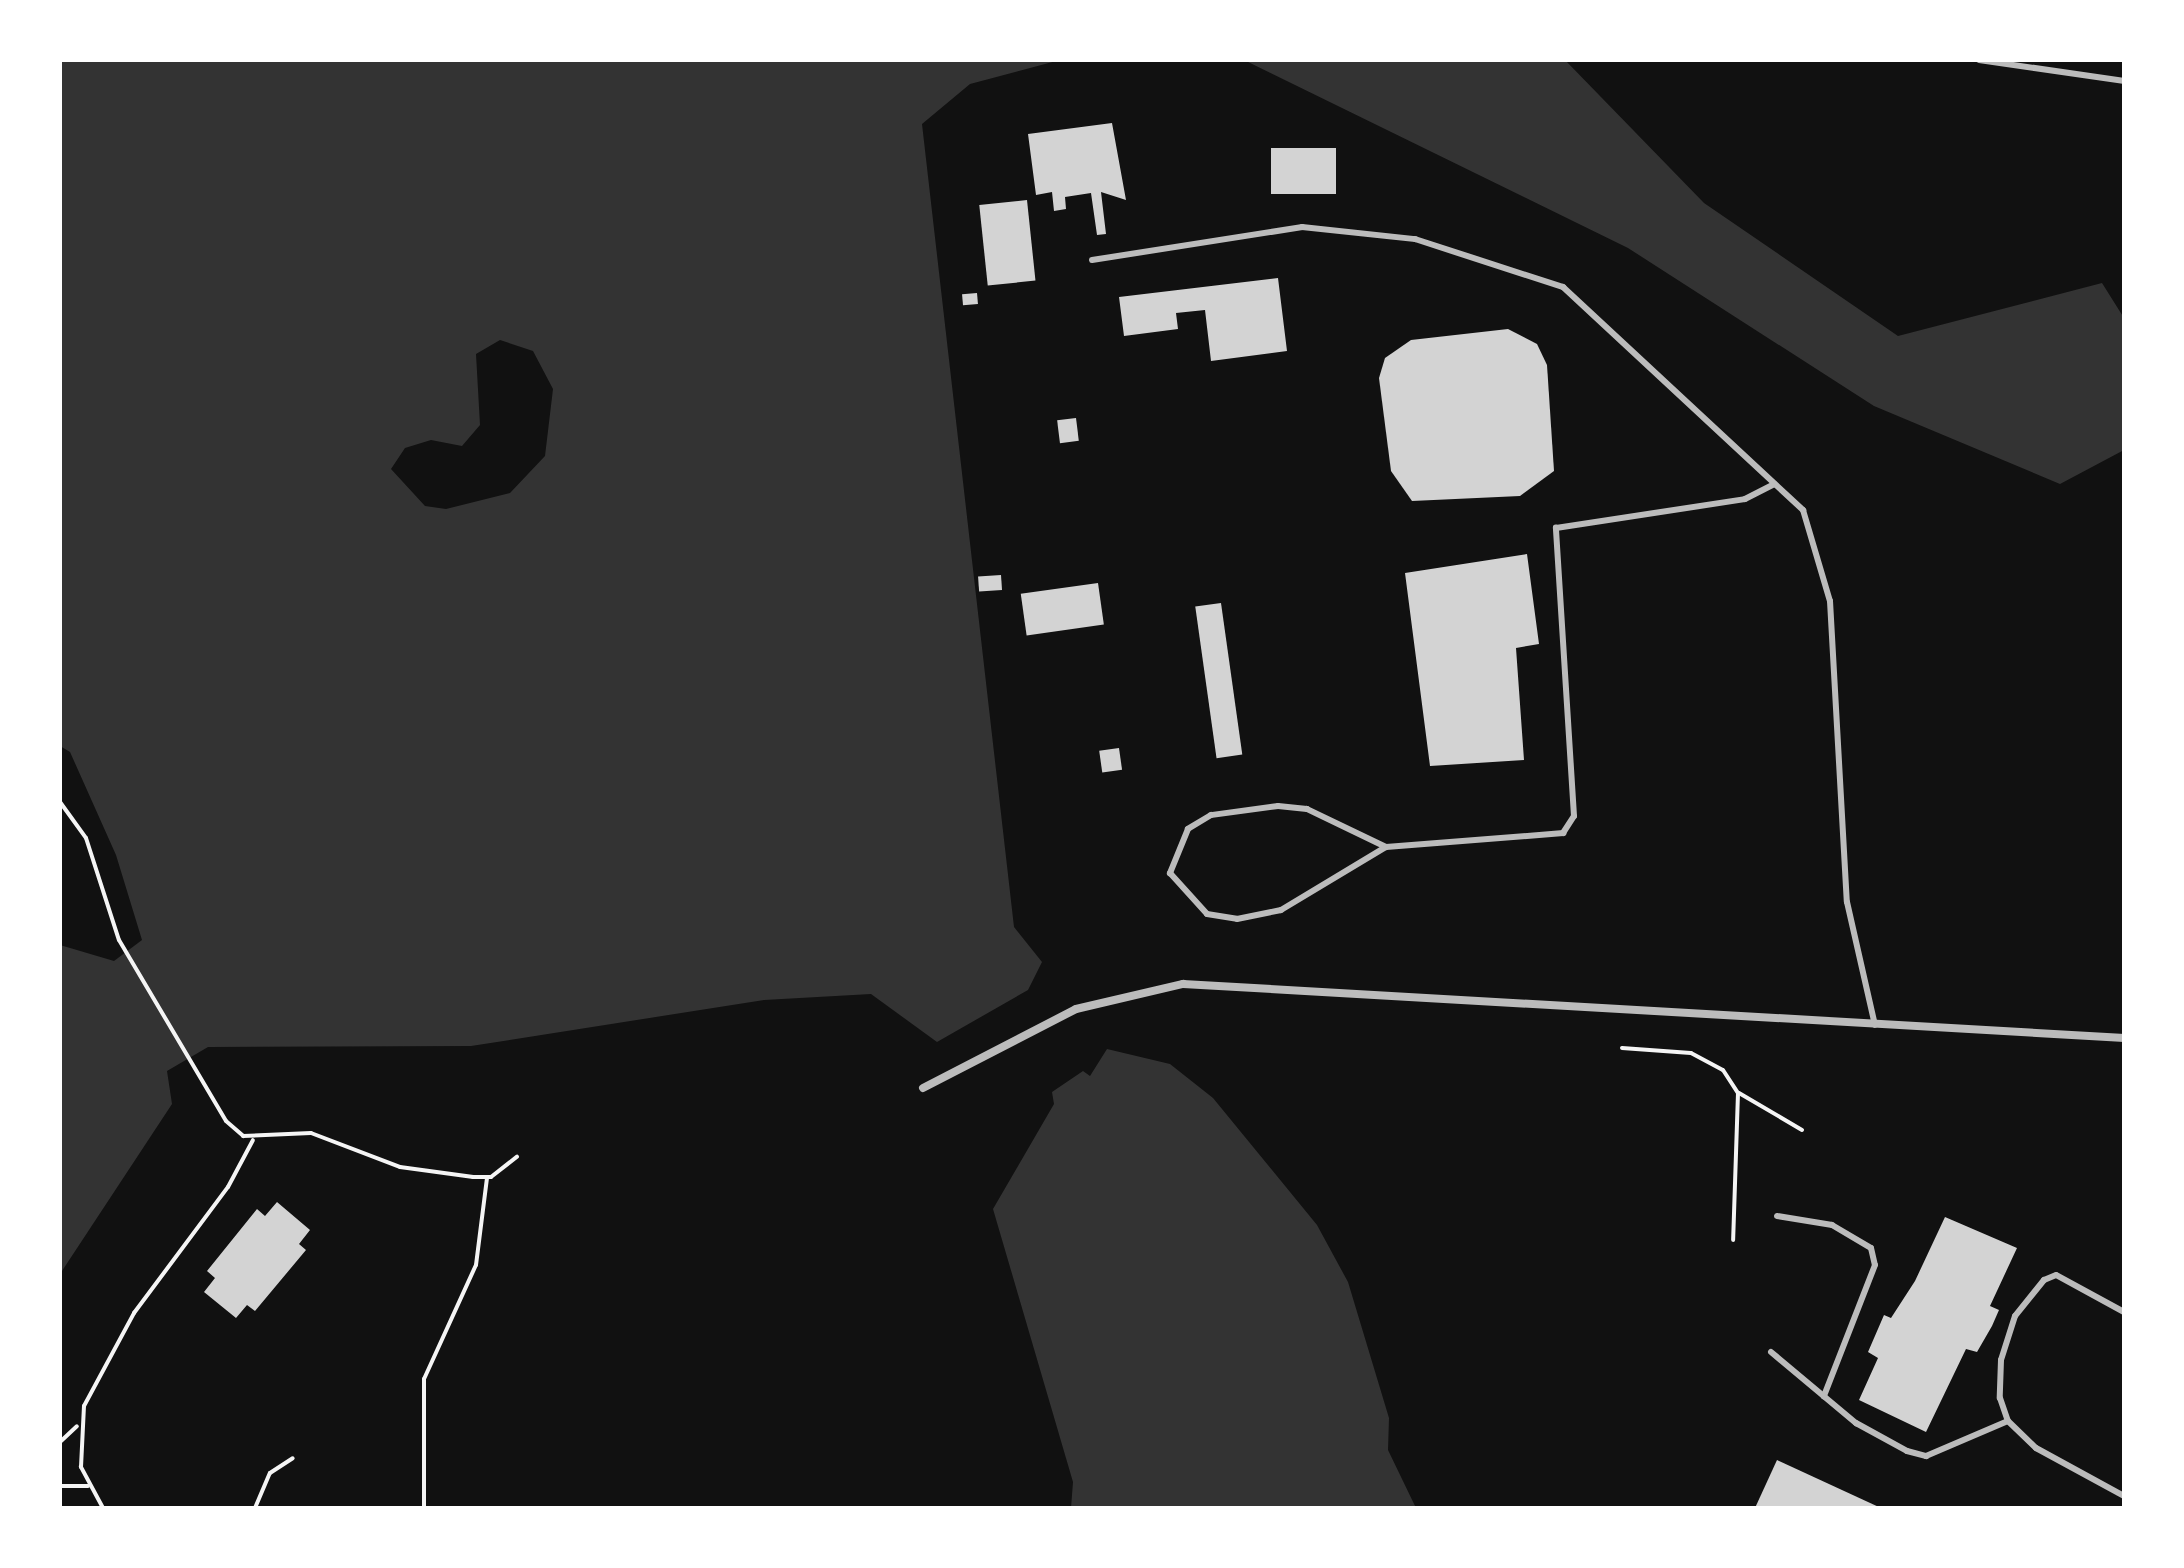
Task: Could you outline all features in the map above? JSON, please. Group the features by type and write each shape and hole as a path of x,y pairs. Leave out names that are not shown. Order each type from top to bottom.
{"street":[{"path":"923,1088 1076,1009 1183,984 2124,1038"}],"lane":[{"path":"1979,60 2124,81"},
{"path":"1092,260 1302,227 1415,239 1563,287 1803,510 1830,601 1847,902 1875,1025"},
{"path":"1386,847 1307,809 1278,806 1211,815 1188,829 1170,873 1207,914 1237,919 1281,910 1386,847 1563,833 1574,816 1556,528 1745,499 1774,484"},
{"path":"1777,1216 1832,1225 1871,1248 1875,1265 1824,1396"},
{"path":"2124,1312 2056,1275 2033,1288 2001,1360 2008,1421 2073,1474 2124,1496"},
{"path":"1771,1352 1856,1423 1926,1456 2008,1421"}],"path":[{"path":"60,802 86,838 119,940 226,1121 254,1139 311,1133 400,1167 487,1178 517,1157"},
{"path":"1622,1048 1691,1053 1723,1070 1738,1093 1802,1130"},
{"path":"1733,1240 1738,1093"},
{"path":"60,1442 77,1426 134,1313 228,1187 254,1139"},
{"path":"424,1508 424,1379 476,1265 487,1178"},
{"path":"77,1426 88,1486 103,1508"},
{"path":"255,1508 270,1473 293,1458"},
{"path":"60,1486 88,1486"}],"shaded area":[{"path":"60,60 1060,60 970,84 922,124 1014,927 1042,962 1028,990 937,1042 871,994 764,1000 471,1046 208,1047 167,1071 172,1104 60,1274 60,945 114,961 142,940 116,855 70,752 60,746","holes":["500,340 533,351 553,389 545,456 510,493 446,509 425,506 391,469 405,448 431,440 462,446 480,425 476,354"]},
{"path":"1244,60 1565,60 1704,203 1898,336 2102,283 2124,318 2124,450 2060,484 1874,406 1628,248"},
{"path":"1107,1049 1170,1064 1213,1098 1317,1225 1348,1282 1389,1418 1388,1450 1416,1508 1071,1508 1073,1482 993,1209 1054,1104 1052,1092 1083,1071 1090,1076"}],"building":[{"path":"1112,123 1126,200 1101,192 1106,234 1097,235 1091,193 1065,197 1066,209 1054,211 1052,192 1036,195 1028,134"},
{"path":"1271,148 1336,148 1336,194 1271,194"},
{"path":"1027,200 1035,281 988,286 979,205"},
{"path":"1278,278 1287,351 1211,361 1205,310 1176,313 1178,329 1124,336 1119,297"},
{"path":"977,293 978,304 963,305 962,294"},
{"path":"1508,329 1537,344 1547,365 1554,471 1520,496 1412,501 1391,471 1379,378 1385,358 1411,340"},
{"path":"1076,418 1079,441 1060,443 1057,420"},
{"path":"1527,554 1539,644 1516,648 1524,760 1430,766 1405,573"},
{"path":"1001,575 1002,590 979,592 978,577"},
{"path":"1098,583 1104,625 1027,635 1021,594"},
{"path":"1221,603 1242,755 1217,758 1195,607"},
{"path":"1119,748 1122,770 1102,773 1099,751"},
{"path":"277,1202 310,1230 299,1244 306,1250 255,1311 247,1305 236,1318 204,1292 215,1278 207,1271 257,1209 265,1216"},
{"path":"1945,1217 2017,1248 1990,1306 1999,1310 1992,1326 1977,1352 1966,1349 1926,1432 1859,1400 1878,1358 1868,1352 1884,1315 1891,1318 1915,1281"},
{"path":"1777,1460 1881,1508 1755,1508"}]}
